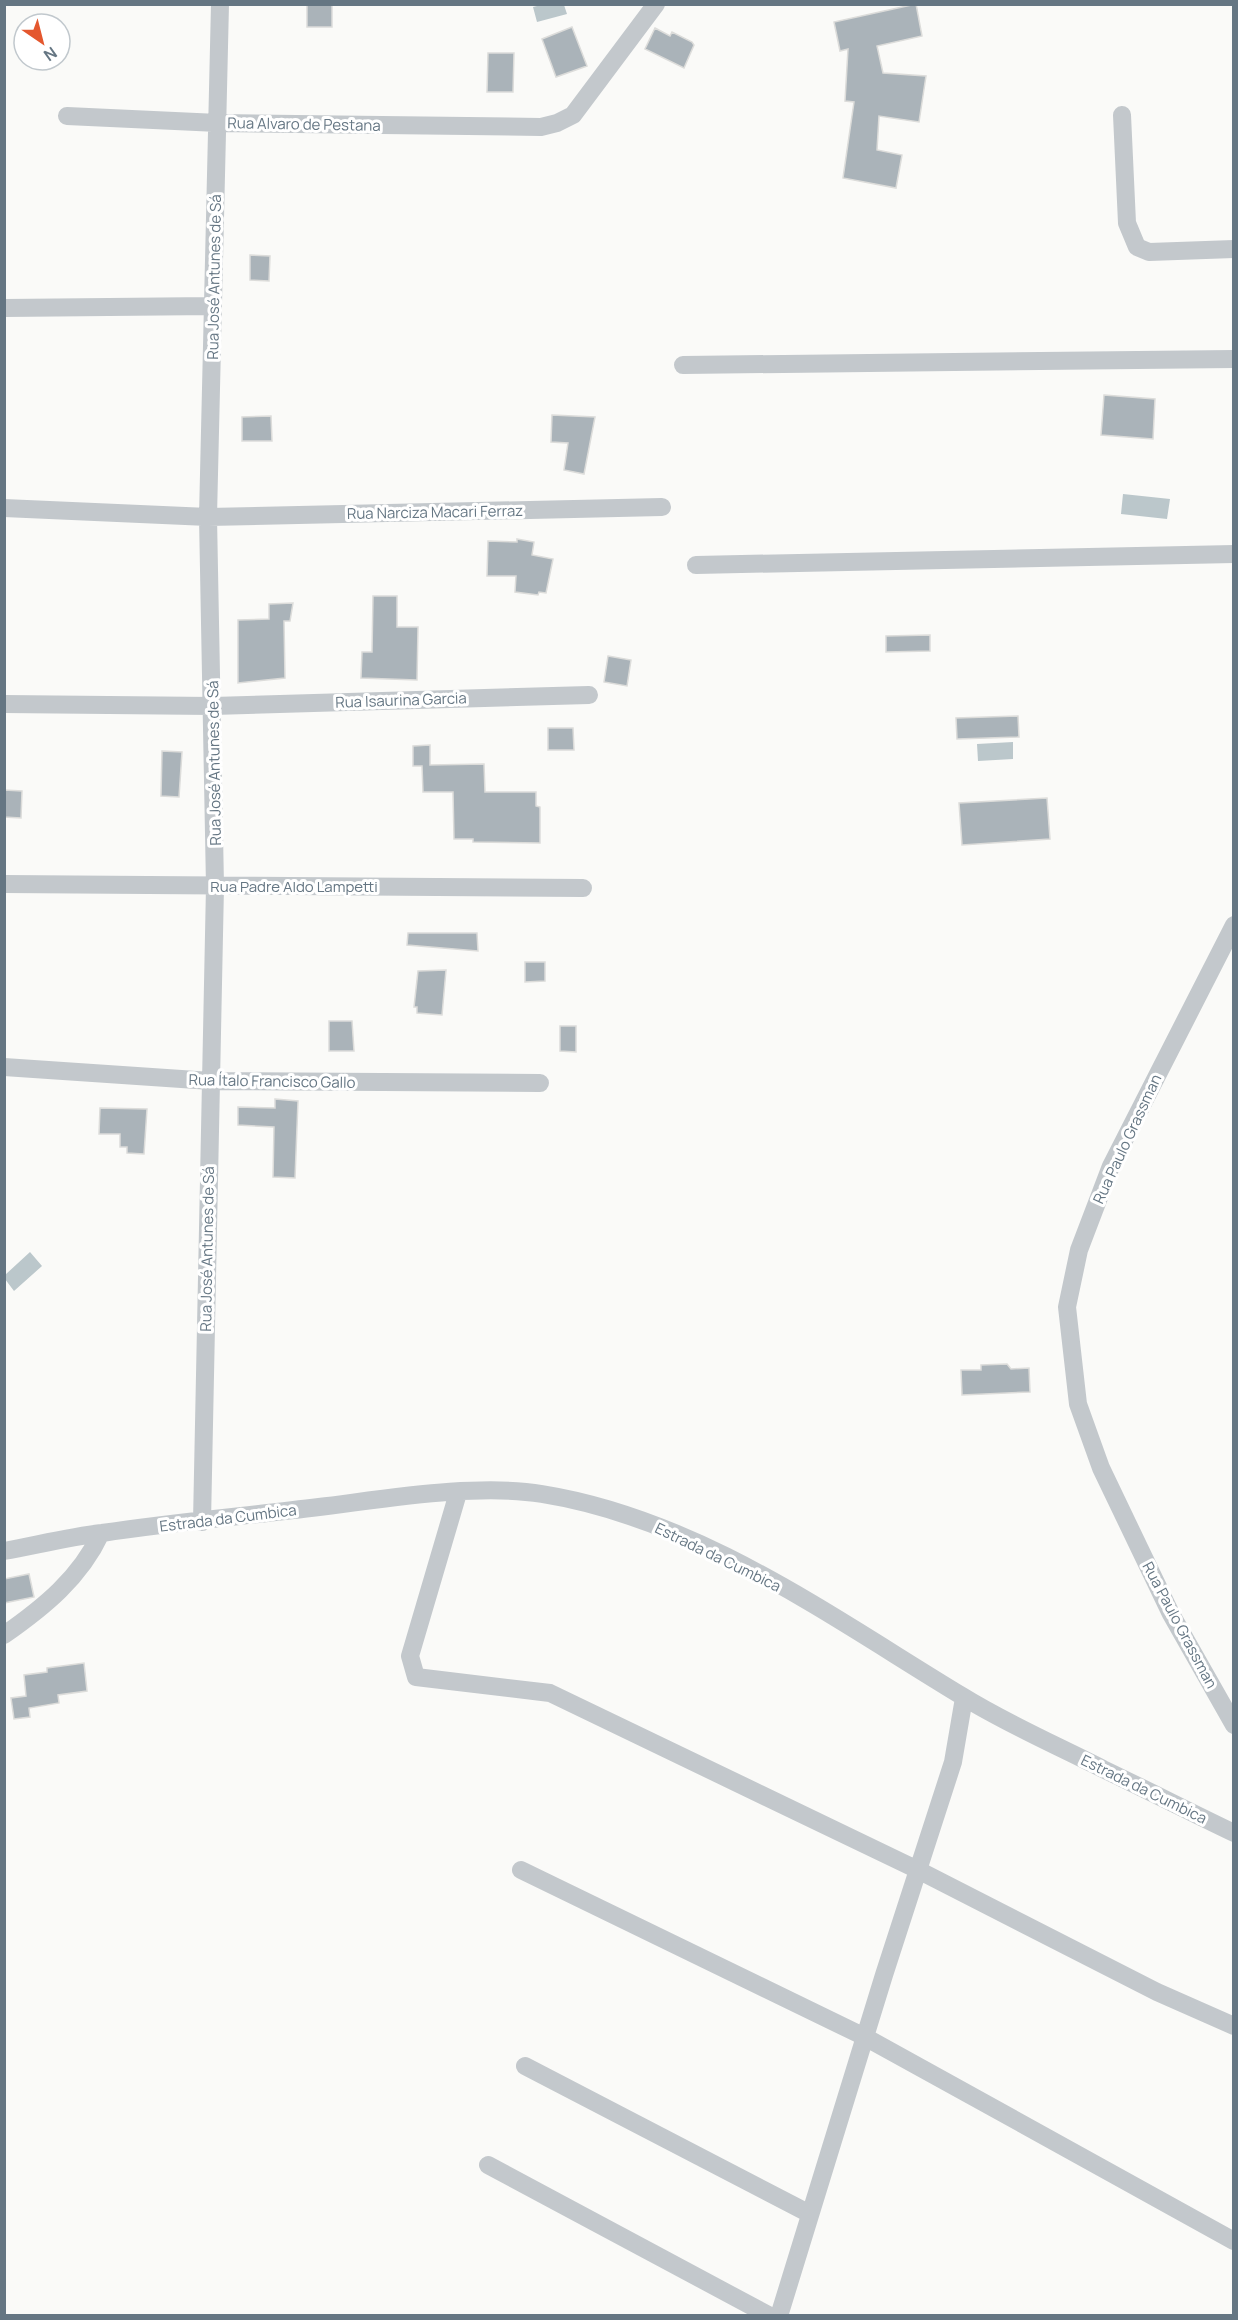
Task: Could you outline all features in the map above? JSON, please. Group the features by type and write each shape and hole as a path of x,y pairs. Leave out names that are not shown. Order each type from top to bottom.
{"street":[{"name":"Rua José Antunes de Sá","path":"202,1522 215,886 208,517 220,4"},
{"name":"Rua Alvaro de Pestana","path":"67,116 218,123 541,127 558,123 573,115 656,4"},
{"path":"1122,115 1127,223 1137,247 1149,252 1233,249"},
{"path":"4,308 213,306"},
{"path":"683,364 1233,359"},
{"name":"Rua Narciza Macari Ferraz","path":"4,508 208,517 662,507"},
{"path":"696,565 1233,554"},
{"name":"Rua Isaurina Garcia","path":"4,704 213,706 589,695"},
{"name":"Rua Padre Aldo Lampetti","path":"4,884 583,888"},
{"name":"Rua Paulo Grassman","path":"1233,925 1111,1166 1079,1250 1067,1307 1078,1404 1101,1468 1171,1614 1233,1725"},
{"name":"Rua Ítalo Francisco Gallo","path":"4,1067 211,1081 540,1083"},
{"path":"458,1493 410,1656 416,1677 550,1694 918,1870 1157,1992 1233,2026"},
{"name":"Estrada da Cumbica","path":"4,1551 101,1533 414,1496 458,1493 539,1493 593,1504 640,1519 690,1540 828,1612 964,1698 1031,1734 1233,1833"},
{"path":"4,1635 44,1607 90,1556 101,1533"},
{"path":"779,2316 953,1762 964,1698"},
{"path":"521,1870 865,2037 1233,2241"},
{"path":"525,2066 810,2214"},
{"path":"488,2165 770,2316"}],"shaded area":[{"path":"564,5 567,14 537,22 533,7"},
{"path":"1123,494 1170,499 1167,519 1121,514"},
{"path":"1013,742 1013,759 978,761 977,744"},
{"path":"30,1252 42,1266 14,1291 5,1279 5,1275"}],"building":[{"path":"307,4 332,4 332,27 307,27"},
{"path":"916,4 922,36 877,46 883,73 926,76 919,122 879,116 877,150 902,155 896,188 843,178 854,102 845,101 848,49 840,51 834,22"},
{"path":"572,27 587,66 556,77 542,39"},
{"path":"655,28 670,36 672,32 692,42 694,45 684,68 645,49"},
{"path":"488,53 514,53 513,92 487,92"},
{"path":"250,255 270,256 269,281 250,280"},
{"path":"1104,395 1155,399 1153,439 1101,435"},
{"path":"552,415 595,417 584,474 564,470 568,443 551,442"},
{"path":"271,416 272,441 242,441 242,417"},
{"path":"517,539 534,542 532,555 553,559 546,593 539,592 538,595 515,592 516,576 487,576 488,541 517,542"},
{"path":"373,596 397,596 397,627 418,627 417,680 361,678 362,652 372,652"},
{"path":"293,603 290,621 284,621 285,678 238,683 238,620 269,619 269,604"},
{"path":"930,635 930,651 886,652 886,636"},
{"path":"608,656 631,660 627,686 604,682"},
{"path":"1018,716 1019,737 957,739 956,718"},
{"path":"548,728 573,728 574,750 548,750"},
{"path":"430,745 430,765 484,764 485,792 536,792 536,806 540,807 540,843 473,842 473,839 454,839 453,792 423,792 422,766 413,766 413,746"},
{"path":"162,751 182,752 179,797 161,796"},
{"path":"4,790 22,791 21,818 4,817"},
{"path":"1047,798 1050,839 962,845 959,803"},
{"path":"408,933 477,933 478,951 407,945"},
{"path":"525,962 545,962 545,981 525,982"},
{"path":"446,970 442,1015 417,1013 417,1007 414,1007 418,971"},
{"path":"329,1021 352,1021 354,1051 329,1051"},
{"path":"560,1026 576,1026 576,1052 560,1051"},
{"path":"275,1099 298,1101 295,1178 273,1177 274,1127 238,1125 238,1107 275,1108"},
{"path":"100,1108 147,1109 144,1154 127,1153 127,1147 120,1147 120,1134 99,1134"},
{"path":"1007,1364 1011,1369 1029,1368 1030,1392 962,1395 961,1370 981,1370 981,1365"},
{"path":"29,1574 34,1597 4,1603 4,1579"},
{"path":"84,1663 87,1691 58,1695 59,1703 29,1708 30,1717 14,1719 11,1698 26,1696 24,1675 47,1672 47,1668"}]}
